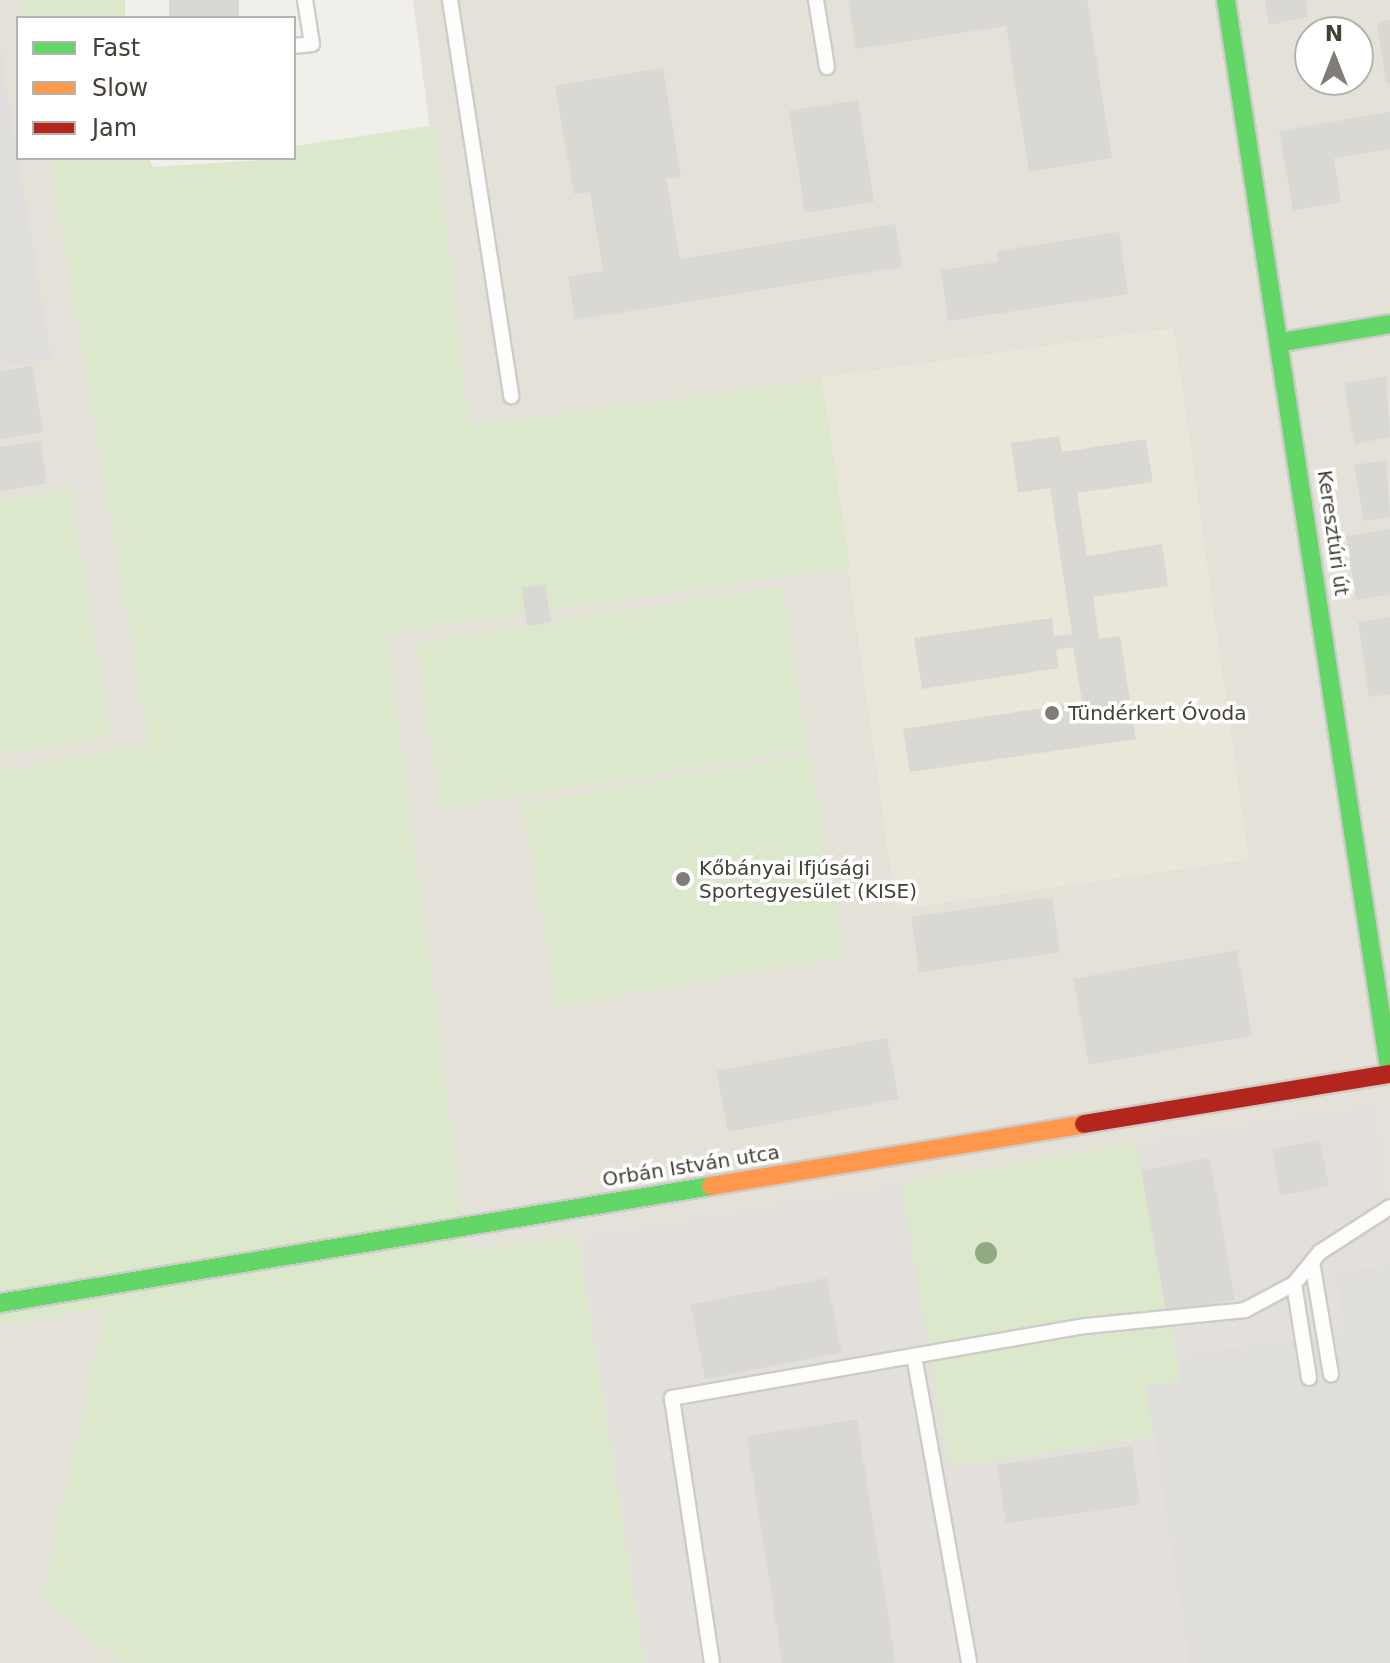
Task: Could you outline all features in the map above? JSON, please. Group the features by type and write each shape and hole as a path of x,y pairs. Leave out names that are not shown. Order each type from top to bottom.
{"street":[{"name":"Keresztúri út","path":"1226,0 1282,342 1390,1074"},
{"path":"1282,342 1390,324"},
{"name":"Orbán István utca","path":"0,1303 1390,1074"}],"lane":[{"path":"296,46 312,44 305,0"},
{"path":"450,0 511,396"},
{"path":"816,0 827,67"},
{"path":"712,1663 672,1398 1086,1326 1245,1310 1294,1284 1312,1262 1390,1207"},
{"path":"1312,1262 1331,1374"},
{"path":"1294,1284 1309,1378"},
{"path":"914,1356 969,1663"}],"shaded area":[{"path":"0,0 23,0 22,16 16,16 16,160 50,160 149,744 0,771"},
{"path":"413,0 1390,0 1390,1207 1372,1102 578,1238 467,1250 387,633 850,567 822,381 469,426"},
{"path":"0,46 16,160 19,160 51,359 0,367"},
{"name":"Tündérkert Óvoda","path":"1174,328 1249,860 896,909 821,378"},
{"path":"1373,1102 1390,1207 1390,1663 645,1663 578,1238"},
{"path":"1390,1265 1390,1663 1190,1663 1146,1386 1182,1382 1176,1356 1345,1333 1336,1273"},
{"path":"106,1307 42,1597 121,1663 0,1663 0,1324"}],"green space":[{"path":"23,0 125,0 125,16 23,16"},
{"path":"435,125 469,426 822,380 850,567 387,633 467,1250 578,1238 645,1663 121,1663 42,1597 106,1308 0,1324 0,771 149,744 50,160 150,160 152,167 296,160 296,146"},
{"path":"70,489 111,736 0,755 0,501"},
{"path":"782,586 808,750 442,808 416,644"},
{"name":"Kőbányai Ifjúsági Sportegyesület (KISE)","path":"809,754 845,956 558,1006 522,805"},
{"path":"1136,1143 1182,1382 1146,1387 1154,1437 949,1467 901,1183"}],"building":[{"path":"169,0 239,0 239,16 169,16"},
{"path":"848,0 1087,0 1112,158 1029,172 1006,26 856,49"},
{"path":"1265,0 1306,0 1308,16 1294,16 1294,20 1269,25"},
{"path":"1390,20 1390,83 1386,83 1377,23"},
{"path":"663,68 681,176 666,178 680,259 895,224 902,267 575,320 568,277 603,271 590,192 574,194 555,86"},
{"path":"858,100 874,202 805,213 789,111"},
{"path":"1390,112 1390,149 1334,158 1341,202 1293,210 1279,131"},
{"path":"1119,232 1128,294 948,321 941,270 998,262 997,251"},
{"path":"32,366 43,432 0,439 0,371"},
{"path":"1386,376 1390,437 1354,444 1344,384"},
{"path":"1059,436 1062,452 1146,439 1153,482 1077,493 1087,556 1162,544 1168,586 1093,597 1099,639 1120,636 1136,739 910,772 903,729 1082,702 1073,647 1056,650 1059,668 922,689 914,638 1052,618 1054,636 1072,634 1050,488 1018,493 1011,443"},
{"path":"40,440 47,483 0,491 0,447"},
{"path":"1386,460 1390,517 1364,521 1354,465"},
{"path":"1390,529 1390,595 1356,600 1346,536"},
{"path":"545,584 551,623 527,626 521,588"},
{"path":"1390,617 1390,694 1369,697 1358,622"},
{"path":"1052,897 1060,952 919,972 911,917"},
{"path":"1237,950 1252,1036 1089,1065 1074,979"},
{"path":"887,1038 899,1099 728,1132 716,1071"},
{"path":"1320,1140 1329,1186 1281,1195 1272,1149"},
{"path":"1210,1158 1235,1300 1166,1312 1141,1170"},
{"path":"827,1278 842,1353 705,1379 691,1305"},
{"path":"857,1419 896,1663 782,1663 746,1437"},
{"path":"1132,1446 1140,1504 1006,1523 997,1465"}],"traffic: fast":[{"path":"1226,0 1390,1074"},
{"path":"1282,342 1390,324"},
{"path":"0,1303 711,1186"}],"traffic: slow":[{"path":"711,1186 1084,1124"}],"traffic: jam":[{"path":"1084,1124 1390,1074"}],"place":[{"name":"Tündérkert Óvoda","path":"1052,713"},
{"name":"Kőbányai Ifjúsági Sportegyesület (KISE)","path":"683,879"}]}
